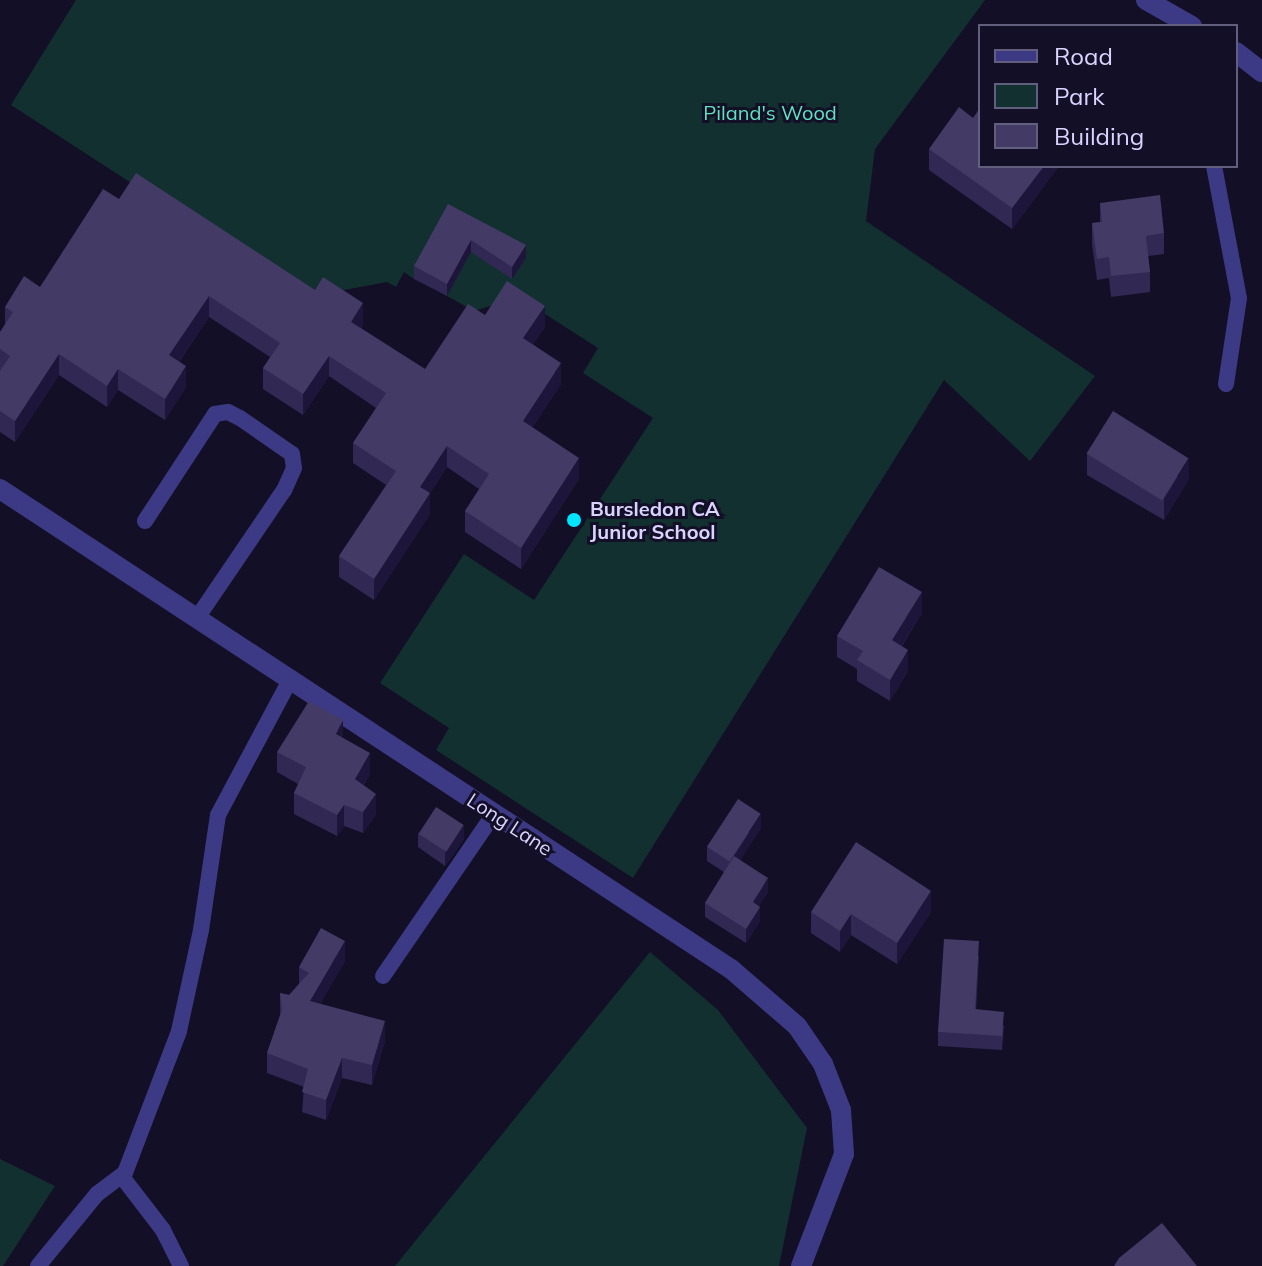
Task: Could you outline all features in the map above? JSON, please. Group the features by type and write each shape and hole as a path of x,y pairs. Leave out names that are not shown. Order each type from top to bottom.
{"street":[{"path":"1146,0 1182,23"},
{"path":"1238,54 1262,72"},
{"name":"Long Lane","path":"0,489 731,969 797,1026 814,1051 841,1110 844,1154 801,1266"}],"lane":[{"path":"1214,168 1239,298 1226,384"},
{"path":"145,521 215,414 228,412 240,418 292,454 294,468 284,490 197,618"},
{"path":"181,1266 163,1230 123,1178 179,1031 201,930 218,815 290,680"},
{"path":"383,976 494,814"},
{"path":"38,1266 97,1194 125,1173"}],"green space":[{"name":"Piland's Wood","path":"76,0 985,0 875,149 866,221 1095,376 1030,461 944,380 633,878 436,750 449,728 380,683 464,554 534,600 653,418 583,373 598,348 506,289 494,305 474,311 447,296 447,217 414,279 404,272 396,287 387,282 307,297 11,105"},
{"path":"650,952 718,1010 807,1128 779,1266 395,1266"},
{"path":"0,1159 55,1186 3,1266 0,1266"}],"building":[{"path":"959,107 973,118 978,111 978,168 1042,168 1012,208 929,149"},
{"path":"136,173 315,290 323,277 363,303 351,322 425,369 468,304 485,315 507,281 545,306 523,338 561,363 523,421 579,458 521,548 465,511 489,474 447,446 420,487 430,493 374,579 339,556 396,471 353,443 386,393 329,356 303,394 263,368 280,343 209,296 169,355 186,366 165,399 118,369 107,386 59,354 15,421 0,411 0,371 10,356 0,349 0,332 13,312 5,307 24,276 40,287 103,189 119,199"},
{"path":"1160,195 1164,233 1146,236 1150,272 1111,276 1109,257 1097,259 1092,223 1102,222 1100,203"},
{"path":"448,204 526,245 512,267 471,240 447,284 414,266"},
{"path":"1113,411 1188,458 1162,501 1087,453"},
{"path":"879,567 922,592 892,640 908,650 890,680 857,660 863,651 837,636"},
{"path":"309,701 343,720 336,734 370,753 355,779 376,794 363,812 344,805 337,815 294,793 306,767 277,752"},
{"path":"738,799 761,814 730,862 707,847"},
{"path":"436,807 464,825 446,852 419,834"},
{"path":"856,842 931,891 897,943 851,914 840,931 811,912"},
{"path":"734,856 768,878 753,902 760,907 746,929 705,903"},
{"path":"321,928 345,941 310,1001 385,1021 372,1065 342,1058 326,1100 302,1092 308,1069 267,1053 282,1010 280,993 289,995 309,973 299,967"},
{"path":"944,939 979,941 975,1009 1004,1012 1002,1036 938,1032"},
{"path":"1162,1223 1197,1266 1114,1266 1119,1258"}],"place":[{"name":"Bursledon CA Junior School","path":"574,520"}]}
